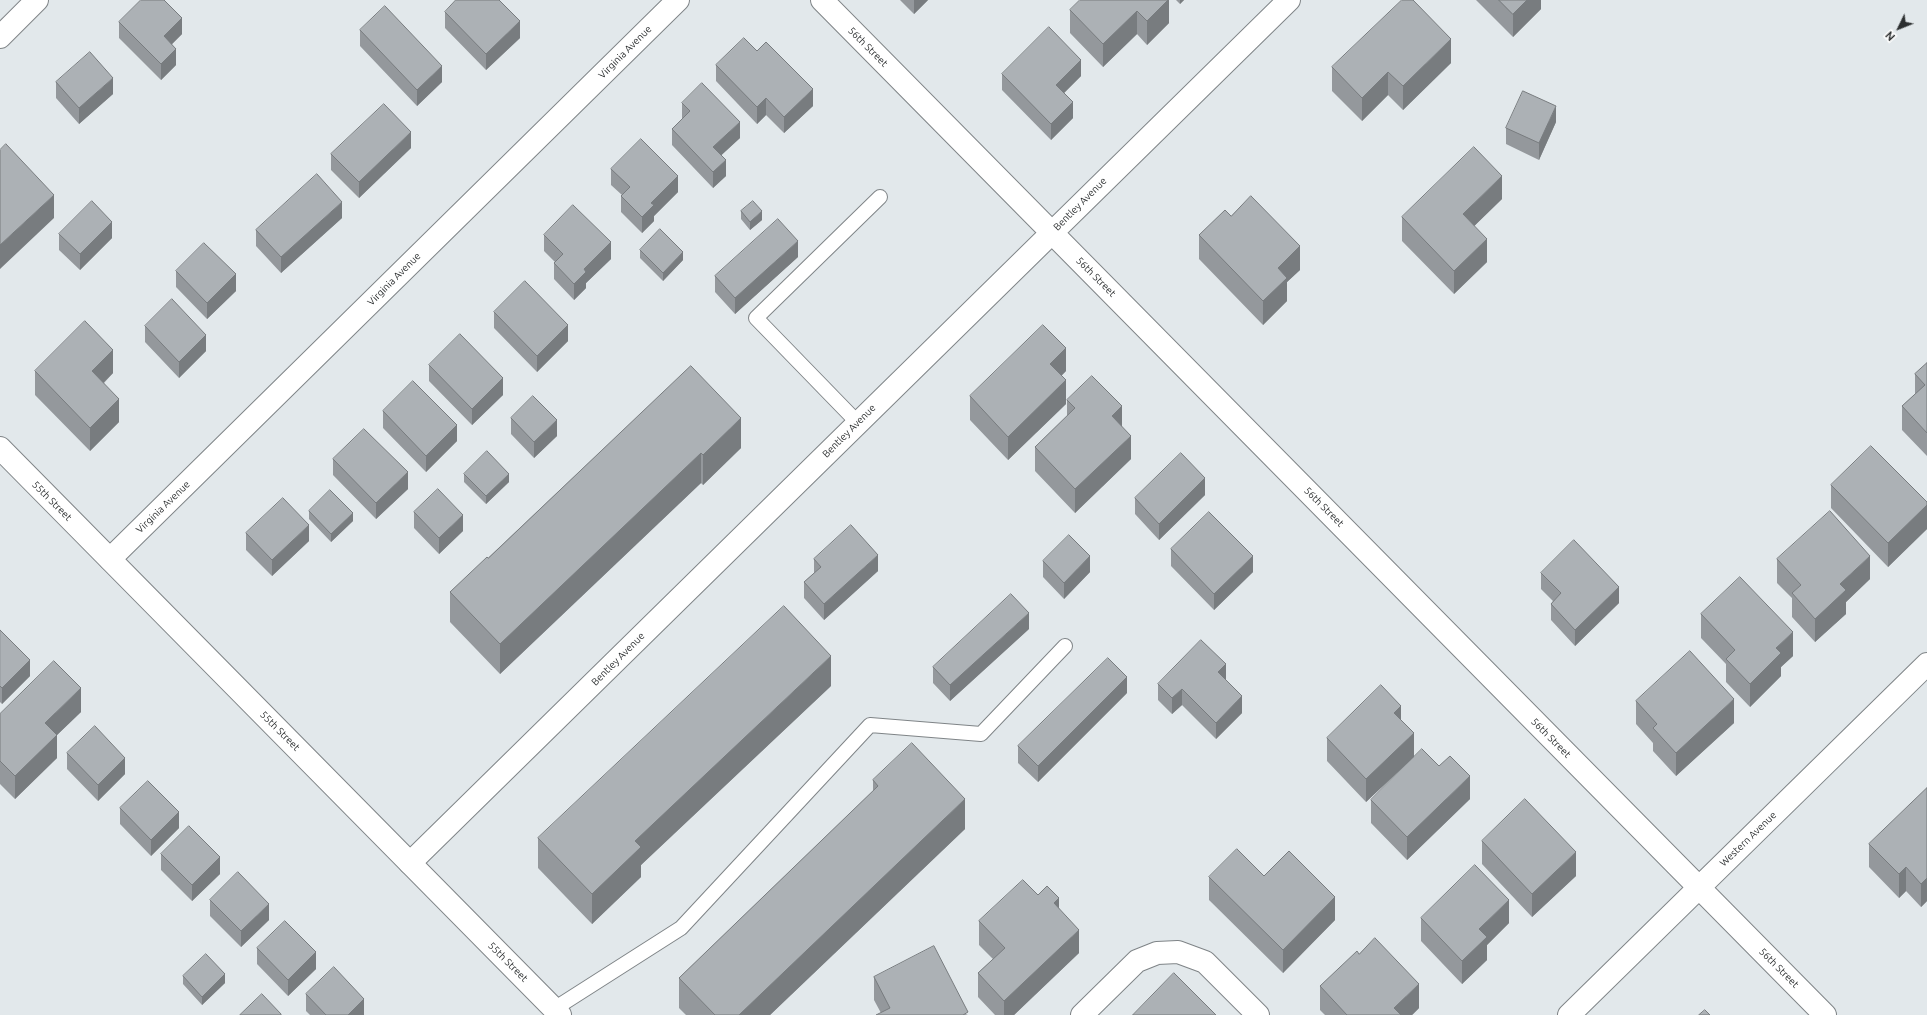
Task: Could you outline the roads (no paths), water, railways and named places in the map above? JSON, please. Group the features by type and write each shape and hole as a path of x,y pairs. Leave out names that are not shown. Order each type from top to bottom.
{"street":[{"path":"0,36 37,0"},
{"name":"Virginia Avenue","path":"110,559 678,0"},
{"name":"56th Street","path":"822,0 1825,1015"},
{"name":"Bentley Avenue","path":"410,863 1288,0"},
{"name":"55th Street","path":"0,448 557,1012"},
{"name":"Western Avenue","path":"1569,1015 1927,664"},
{"path":"1082,1015 1138,961 1157,953 1178,952 1205,962 1258,1015"}],"lane":[{"path":"858,423 756,318 880,197"},
{"path":"557,1012 681,928 870,725 981,734 1065,646"}]}
